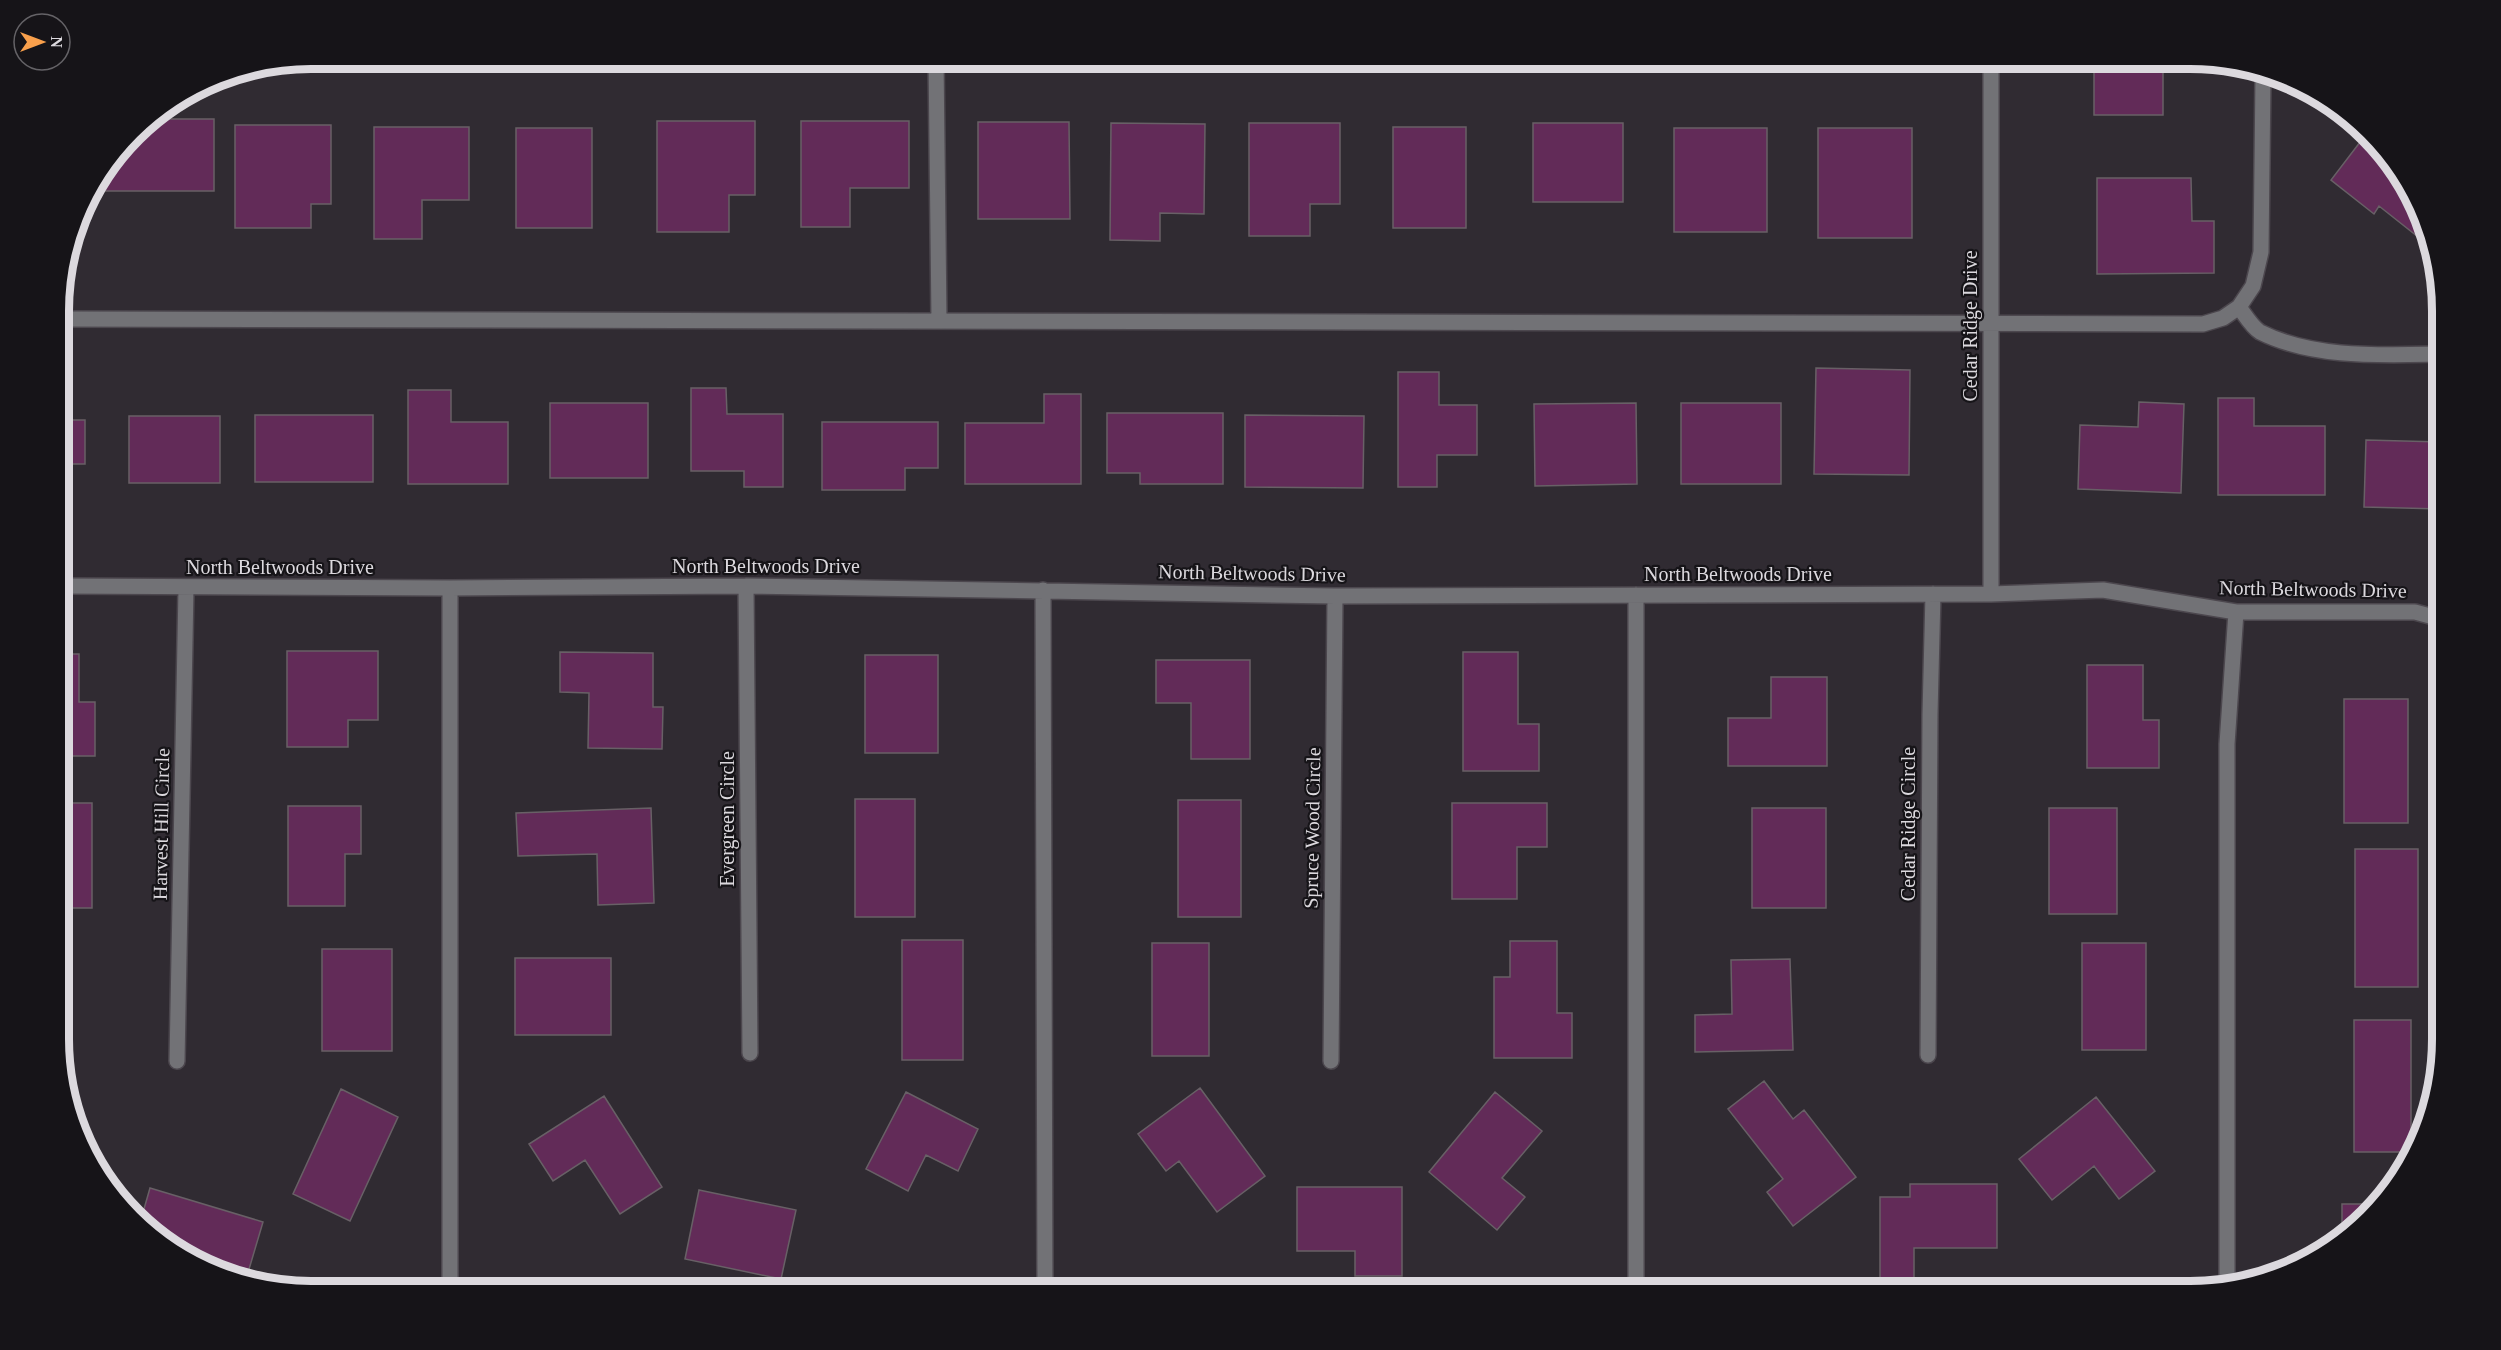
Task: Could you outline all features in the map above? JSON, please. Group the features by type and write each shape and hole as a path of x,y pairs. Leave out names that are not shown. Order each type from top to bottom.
{"street":[{"path":"936,69 939,320"},
{"name":"Cedar Ridge Drive","path":"1991,69 1991,594"},
{"path":"69,319 2203,324 2223,318 2239,308 2253,286 2261,252 2263,80"},
{"path":"2239,308 2258,331 2308,348 2379,355 2432,354"},
{"name":"North Beltwoods Drive","path":"69,586 450,588 746,586 1335,596 1991,594 2103,590 2236,612 2415,612 2432,617"},
{"name":"Evergreen Circle","path":"746,586 750,1053"},
{"name":"Harvest Hill Circle","path":"177,1060 186,588"},
{"path":"450,588 450,1281"},
{"path":"1043,590 1045,1281"},
{"name":"Cedar Ridge Circle","path":"1928,1054 1930,714 1934,594"},
{"path":"1636,595 1636,1281"},
{"name":"Spruce Wood Circle","path":"1331,1060 1335,596"},
{"path":"2227,1278 2228,744 2236,612"}],"building":[{"path":"2094,69 2163,69 2163,115 2094,115"},
{"path":"164,119 214,119 214,191 100,191 129,152"},
{"path":"657,121 755,121 755,195 729,195 729,232 657,232"},
{"path":"801,121 909,121 909,188 850,188 850,227 801,227"},
{"path":"978,122 1069,122 1070,219 978,219"},
{"path":"1111,123 1205,124 1204,214 1160,213 1160,241 1110,240"},
{"path":"1249,123 1340,123 1340,204 1310,204 1310,236 1249,236"},
{"path":"1533,123 1623,123 1623,202 1533,202"},
{"path":"235,125 331,125 331,204 311,204 311,228 235,228"},
{"path":"374,127 469,127 469,200 422,200 422,239 374,239"},
{"path":"1393,127 1466,127 1466,228 1393,228"},
{"path":"516,128 592,128 592,228 516,228"},
{"path":"1674,128 1767,128 1767,232 1674,232"},
{"path":"1818,128 1912,128 1912,238 1818,238"},
{"path":"2361,140 2400,190 2421,239 2379,206 2374,214 2331,180"},
{"path":"2097,178 2191,178 2192,221 2214,221 2214,273 2097,274"},
{"path":"1816,368 1910,370 1909,475 1814,474"},
{"path":"1398,372 1439,372 1439,405 1477,405 1477,455 1437,455 1437,487 1398,487"},
{"path":"691,388 726,388 727,414 783,414 783,487 744,487 744,471 691,471"},
{"path":"408,390 451,390 451,422 508,422 508,484 408,484"},
{"path":"1044,394 1081,394 1081,484 965,484 965,423 1044,423"},
{"path":"2218,398 2254,398 2254,426 2325,426 2325,495 2218,495"},
{"path":"2139,402 2184,404 2181,493 2078,489 2080,425 2138,427"},
{"path":"550,403 648,403 648,478 550,478"},
{"path":"1636,403 1637,484 1535,486 1534,404"},
{"path":"1681,403 1781,403 1781,484 1681,484"},
{"path":"1107,413 1223,413 1223,484 1140,484 1140,473 1107,473"},
{"path":"255,415 373,415 373,482 255,482"},
{"path":"1245,415 1364,416 1363,488 1245,487"},
{"path":"129,416 220,416 220,483 129,483"},
{"path":"69,420 85,420 85,464 69,464"},
{"path":"822,422 938,422 938,468 905,468 905,490 822,490"},
{"path":"2366,440 2432,442 2432,509 2364,507"},
{"path":"287,651 378,651 378,720 348,720 348,747 287,747"},
{"path":"560,652 653,653 653,707 663,707 662,749 588,748 589,693 560,692"},
{"path":"1463,652 1518,652 1518,724 1539,724 1539,771 1463,771"},
{"path":"69,654 79,654 79,702 95,702 95,756 69,756"},
{"path":"865,655 938,655 938,753 865,753"},
{"path":"1156,660 1250,660 1250,759 1191,759 1191,703 1156,703"},
{"path":"2087,665 2143,665 2143,720 2159,720 2159,768 2087,768"},
{"path":"1771,677 1827,677 1827,766 1728,766 1728,718 1771,718"},
{"path":"2344,699 2408,699 2408,823 2344,823"},
{"path":"855,799 915,799 915,917 855,917"},
{"path":"1178,800 1241,800 1241,917 1178,917"},
{"path":"69,803 92,803 92,908 69,908"},
{"path":"1452,803 1547,803 1547,847 1517,847 1517,899 1452,899"},
{"path":"288,806 361,806 361,854 345,854 345,906 288,906"},
{"path":"651,808 654,903 598,905 597,854 518,856 516,813"},
{"path":"1752,808 1826,808 1826,908 1752,908"},
{"path":"2049,808 2117,808 2117,914 2049,914"},
{"path":"2355,849 2418,849 2418,987 2355,987"},
{"path":"902,940 963,940 963,1060 902,1060"},
{"path":"1510,941 1557,941 1557,1013 1572,1013 1572,1058 1494,1058 1494,977 1510,977"},
{"path":"1152,943 1209,943 1209,1056 1152,1056"},
{"path":"2082,943 2146,943 2146,1050 2082,1050"},
{"path":"322,949 392,949 392,1051 322,1051"},
{"path":"515,958 611,958 611,1035 515,1035"},
{"path":"1790,959 1793,1050 1695,1052 1695,1015 1732,1014 1731,960"},
{"path":"2354,1020 2411,1020 2411,1137 2404,1152 2354,1152"},
{"path":"1764,1081 1793,1119 1804,1110 1856,1177 1793,1226 1767,1192 1783,1179 1728,1109"},
{"path":"1200,1088 1265,1176 1217,1212 1179,1161 1166,1171 1138,1134"},
{"path":"341,1089 398,1117 350,1221 293,1194"},
{"path":"906,1092 978,1129 958,1171 926,1155 908,1191 866,1169"},
{"path":"1495,1092 1542,1131 1502,1178 1525,1197 1497,1230 1429,1172"},
{"path":"604,1096 662,1187 620,1214 585,1160 553,1181 529,1144"},
{"path":"2096,1097 2155,1171 2119,1199 2094,1166 2052,1200 2019,1159"},
{"path":"1910,1184 1997,1184 1997,1248 1914,1248 1914,1281 1880,1281 1880,1197 1910,1197"},
{"path":"1297,1187 1402,1187 1402,1276 1355,1276 1355,1251 1297,1251"},
{"path":"150,1188 263,1222 248,1273 219,1263 190,1249 143,1213"},
{"path":"699,1190 796,1210 781,1279 685,1259"},
{"path":"2342,1204 2366,1204 2361,1210 2342,1227"}]}
